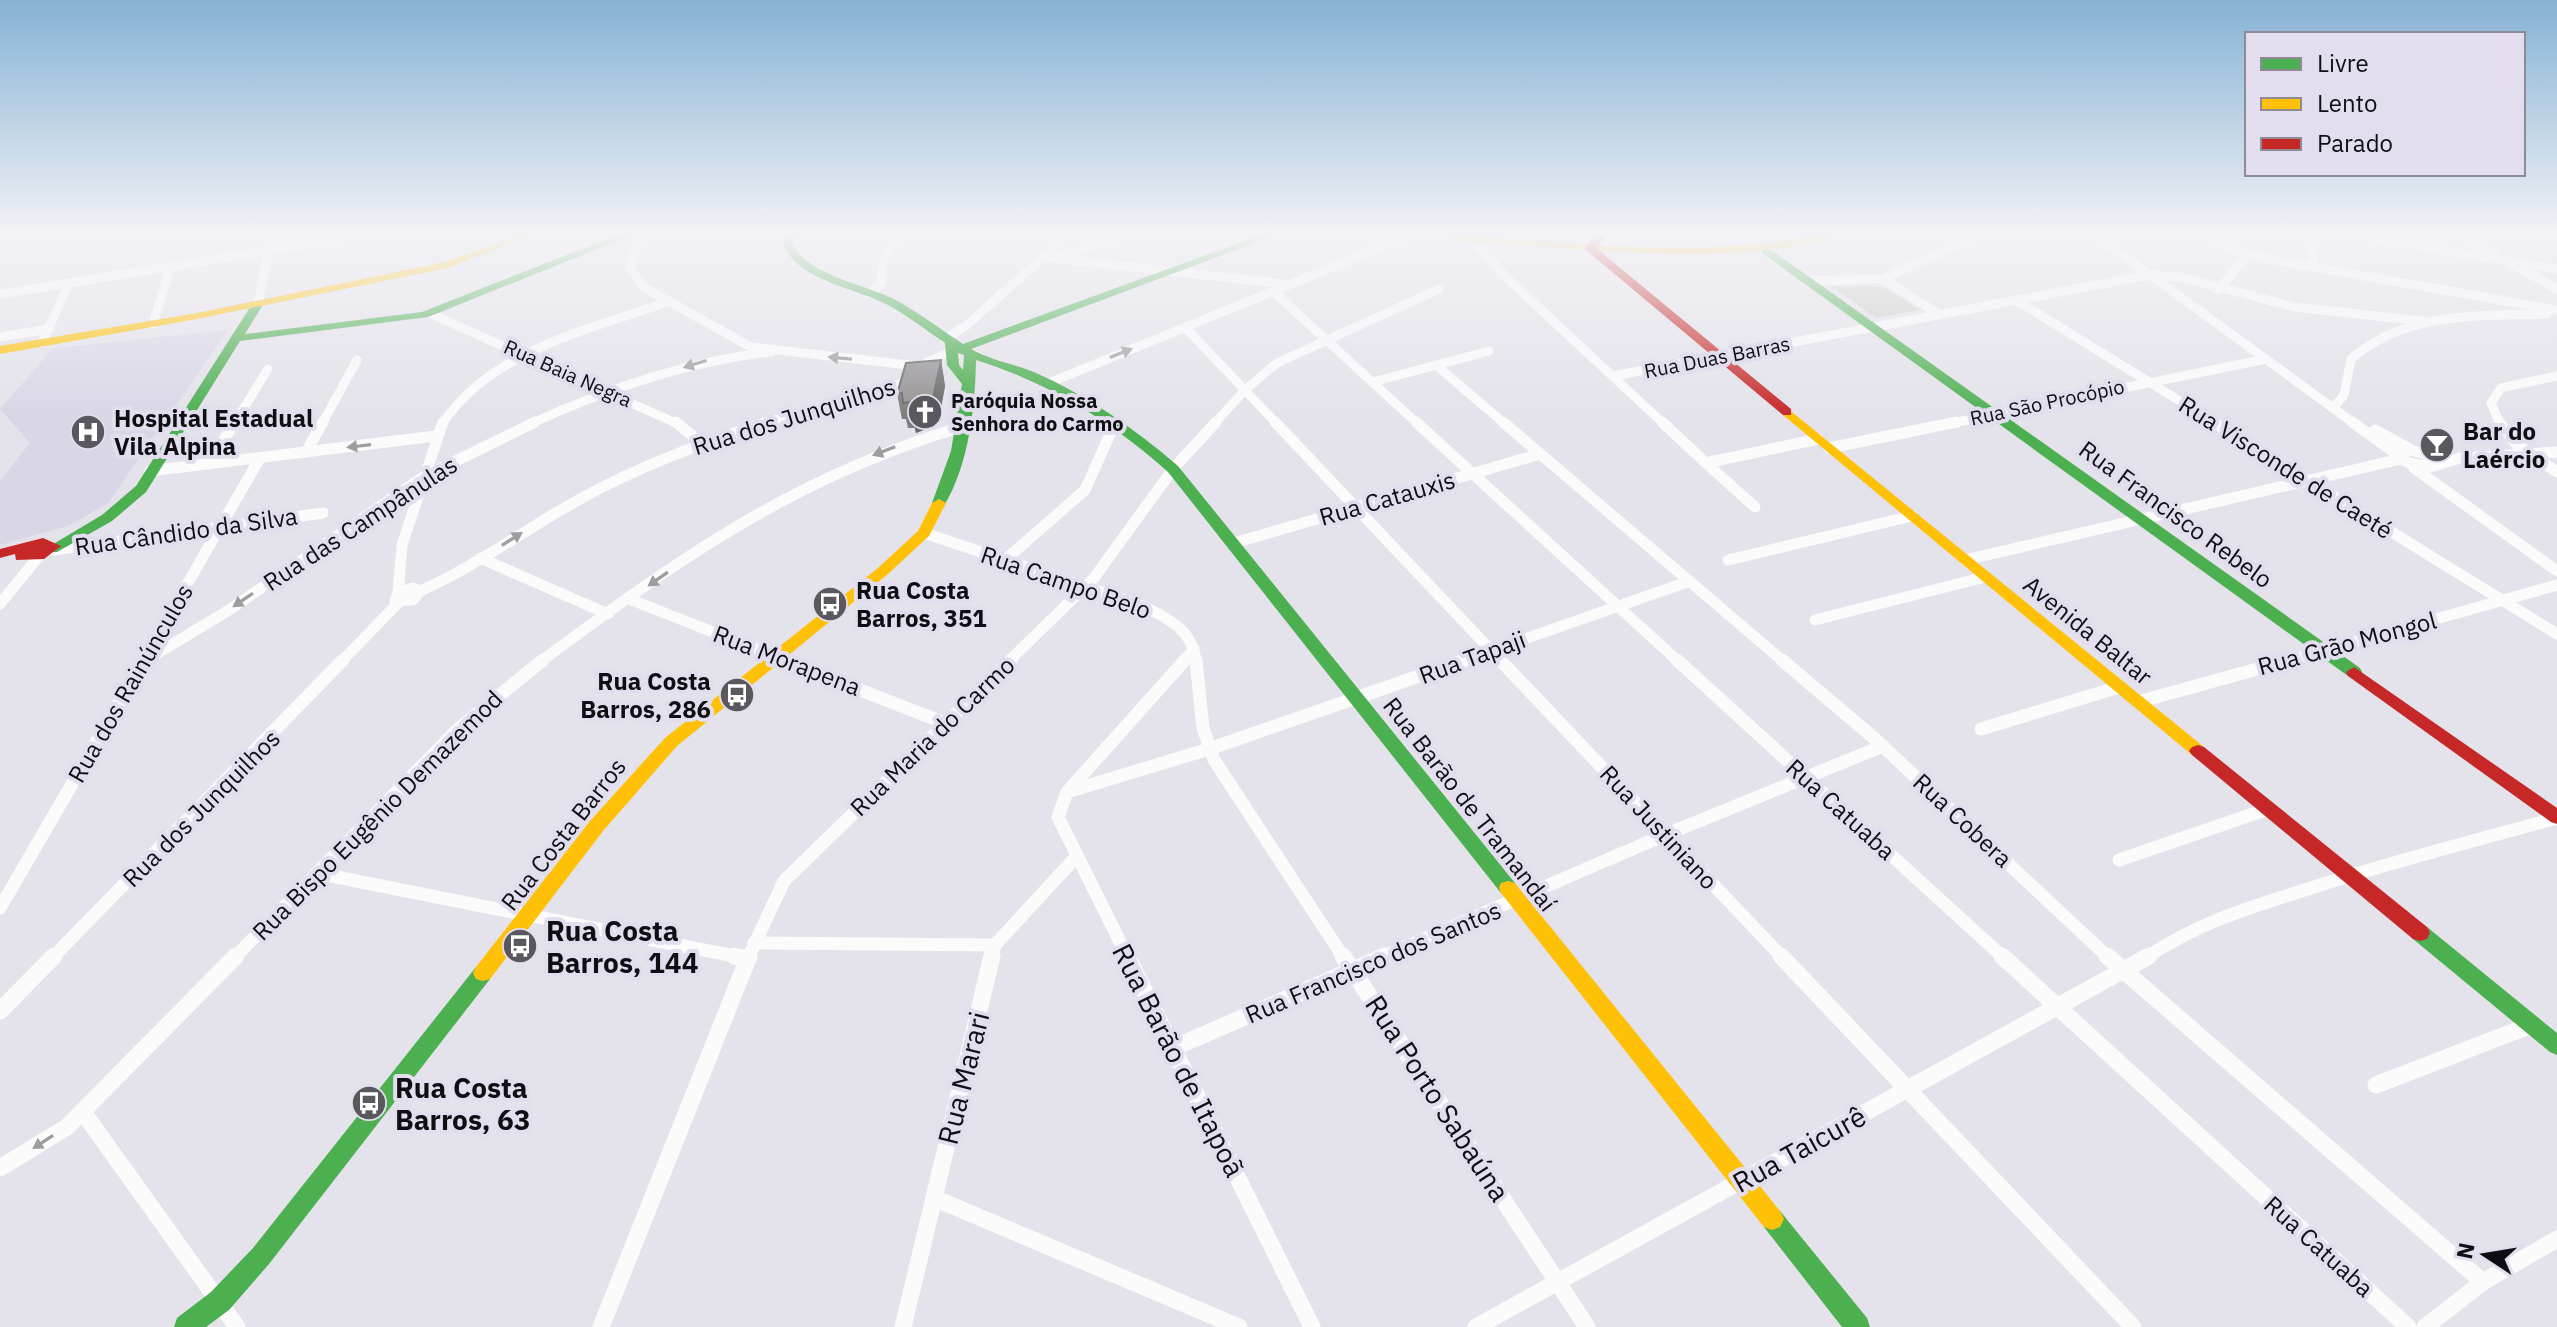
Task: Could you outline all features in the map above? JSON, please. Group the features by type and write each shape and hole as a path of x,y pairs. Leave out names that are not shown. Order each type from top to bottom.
{"street":[{"path":"45,337 64,294"},
{"path":"154,322 163,294"},
{"path":"0,565 39,551 87,524 147,476 241,332 260,294"},
{"path":"0,348 45,337 197,316 303,294"},
{"path":"197,316 222,317 241,332 429,313 478,294"},
{"path":"654,294 740,343 771,352 918,372 958,352 1111,294"},
{"path":"870,294 891,302 958,352"},
{"path":"958,352 967,325 1002,294"},
{"path":"1049,383 1269,294"},
{"name":"Rua Catuaba","path":"1276,294 2408,1327"},
{"name":"Rua Maria do Carmo","path":"601,1327 754,943 784,881 1085,588 1173,469 1245,390 1277,363 1325,338 1428,294"},
{"path":"1527,294 1755,507"},
{"name":"Avenida Baltar","path":"1644,294 2557,1046"},
{"name":"Rua Francisco Rebelo","path":"1827,294 2557,818"},
{"path":"1907,294 1939,314"},
{"name":"Rua Duas Barras","path":"1613,376 2049,294"},
{"path":"2176,294 2557,571"},
{"path":"2237,294 2324,312 2422,321 2557,312"},
{"path":"2457,294 2557,312"},
{"name":"Rua Visconde de Caeté","path":"2016,300 2557,634"},
{"path":"399,598 395,580 401,552 436,436 448,413 469,390 527,354 667,302"},
{"path":"154,322 258,303"},
{"name":"Rua Baia Negra","path":"429,313 675,421 701,443"},
{"path":"2334,407 2344,395 2351,359 2364,346 2385,332 2422,321"},
{"name":"Rua Justiniano","path":"1185,327 2133,1327"},
{"path":"0,337 45,337"},
{"path":"1373,382 1489,351"},
{"name":"Rua das Campânulas","path":"142,662 229,610 423,477 524,428 610,393 703,361 771,352"},
{"name":"Rua Barão de Tramandaí","path":"958,352 1001,363 1049,383 1115,423 1173,469 1858,1327"},
{"name":"Rua Costa Barros","path":"186,1327 220,1301 261,1256 529,914 592,828 641,772 671,742 924,533 949,485 966,381 958,352"},
{"name":"Rua São Procópio","path":"1706,463 1994,413 2266,359"},
{"path":"306,452 357,360"},
{"name":"Rua Cobera","path":"1436,365 1883,746 2124,972 2483,1282"},
{"path":"209,464 268,369"},
{"name":"Rua dos Junquilhos","path":"0,1011 399,598 414,600 420,591 594,492 701,443 918,372"},
{"path":"2557,376 2518,382 2501,388 2493,395 2494,416 2529,454 2557,472"},
{"path":"2354,421 2417,451 2435,465 2463,503"},
{"path":"1005,560 1085,490 1115,423"},
{"name":"Rua Bispo Eugênio Demazemod","path":"0,1168 67,1127 83,1112 481,708 739,523 805,485 900,445 958,428"},
{"path":"147,476 209,464 436,436"},
{"path":"2402,459 2400,450 2460,458"},
{"path":"1965,560 2402,459 2435,465 2460,458 2557,452"},
{"name":"Rua Catauxis","path":"1234,543 1540,454"},
{"name":"Rua dos Rainúnculos","path":"0,908 260,458"},
{"name":"Rua Cândido da Silva","path":"39,551 323,513"},
{"path":"1728,560 1912,516"},
{"name":"Rua Campo Belo","path":"924,533 1159,613 1185,632 1194,649"},
{"path":"0,554 39,551"},
{"path":"0,604 39,551"},
{"path":"480,558 608,614"},
{"path":"1815,620 1985,577"},
{"name":"Rua Tapaji","path":"1067,792 1209,749 1690,581"},
{"name":"Rua Grão Mongol","path":"2138,702 2557,585"},
{"name":"Rua Morapena","path":"629,599 945,723"},
{"path":"1194,649 1203,728 1209,749"},
{"path":"1067,792 1194,649"},
{"path":"1981,729 2119,687"},
{"name":"Rua Francisco dos Santos","path":"1173,1048 1667,834 1883,746"},
{"name":"Rua Porto Sabaúna","path":"1209,749 1587,1327"},
{"name":"Rua Barão de Itapoã","path":"1067,792 1058,817 1076,857 1312,1327"},
{"path":"2119,860 2268,809"},
{"name":"Rua Taicurê","path":"1476,1327 1905,1089 2124,972 2189,930 2351,875 2557,818"},
{"name":"Rua Marari","path":"903,1327 995,945 1076,857"},
{"path":"316,873 748,959"},
{"path":"754,943 995,945"},
{"path":"2376,1085 2531,1025"},
{"path":"83,1112 237,1327"},
{"path":"934,1198 1239,1327"},
{"path":"2425,1327 2483,1282 2557,1239"}],"shaded area":[{"path":"1842,294 1895,294 1920,310 1876,318"},
{"name":"Hospital Estadual Vila Alpina","path":"228,330 108,503 68,526 0,545 0,481 30,443 0,409 53,348"}],"building":[{"path":"941,360 933,398 911,407 912,402 903,403 902,393 897,394 906,363"}],"traffic: fast":[{"path":"237,338 424,315 478,294"},
{"path":"871,294 891,302 970,354 962,431 939,503"},
{"path":"957,350 1110,294"},
{"path":"1826,294 2354,672"},
{"path":"52,549 107,518 141,489 258,303"},
{"path":"951,343 953,365 966,381"},
{"path":"970,354 1026,374 1079,399 1127,431 1173,469 1508,888"},
{"path":"2420,933 2557,1046"},
{"path":"186,1327 220,1301 261,1256 483,973"},
{"path":"1772,1219 1858,1327"}],"traffic: slow":[{"path":"0,350 306,294"},
{"path":"1787,412 2198,751"},
{"path":"483,973 597,826 671,742 883,571 924,533 939,503"},
{"path":"1508,888 1772,1219"}],"traffic: jam":[{"path":"1645,294 1787,412"},
{"path":"43,542 54,546 39,556 21,557 26,547 43,542"},
{"path":"0,554 29,545"},
{"path":"2354,672 2557,817"},
{"path":"2198,751 2420,933"}],"place":[{"name":"Paróquia Nossa Senhora do Carmo","path":"925,412"},
{"name":"Hospital Estadual Vila Alpina","path":"88,432"},
{"name":"Bar do Laércio","path":"2437,445"},
{"name":"Rua Costa Barros, 351","path":"830,604"},
{"name":"Rua Costa Barros, 286","path":"737,695"},
{"name":"Rua Costa Barros, 144","path":"520,946"},
{"name":"Rua Costa Barros, 63","path":"369,1103"}]}
